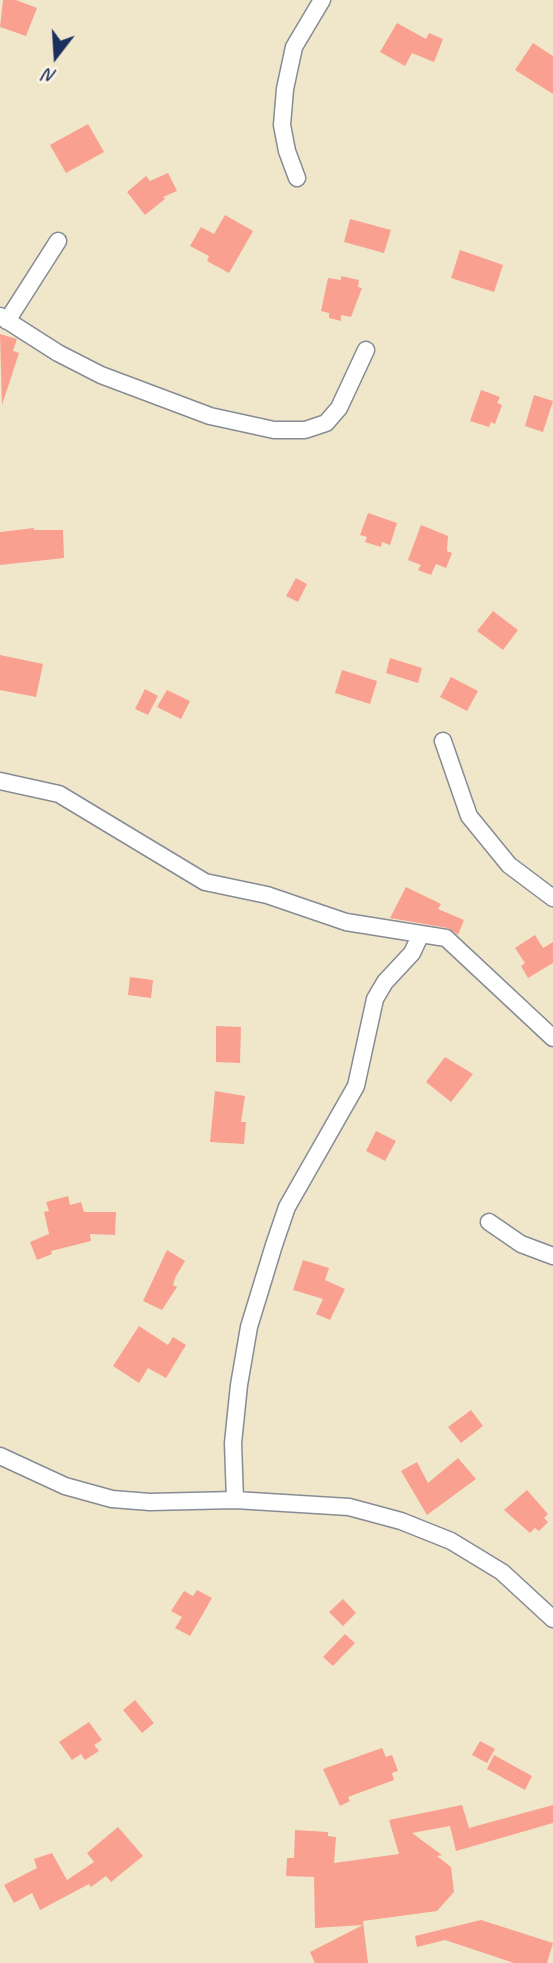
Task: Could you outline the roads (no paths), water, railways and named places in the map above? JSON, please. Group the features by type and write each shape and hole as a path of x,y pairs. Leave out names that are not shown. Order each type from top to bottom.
{"street":[{"path":"297,178 282,125 285,89 294,47 322,0"},
{"path":"58,241 4,319 101,375 210,416 274,430 305,430 326,423 339,408 366,350"},
{"path":"443,741 469,816 509,865 553,898"},
{"path":"0,781 59,794 205,882 267,895 346,922 420,936 446,938 553,1038"},
{"path":"235,1500 233,1443 239,1385 249,1327 274,1245 287,1207 340,1119 356,1086 374,999 412,953 420,936"},
{"path":"489,1222 521,1244 553,1256"},
{"path":"0,1456 65,1486 112,1499 150,1502 235,1500 349,1507 401,1521 451,1541 502,1572 553,1619"}]}
